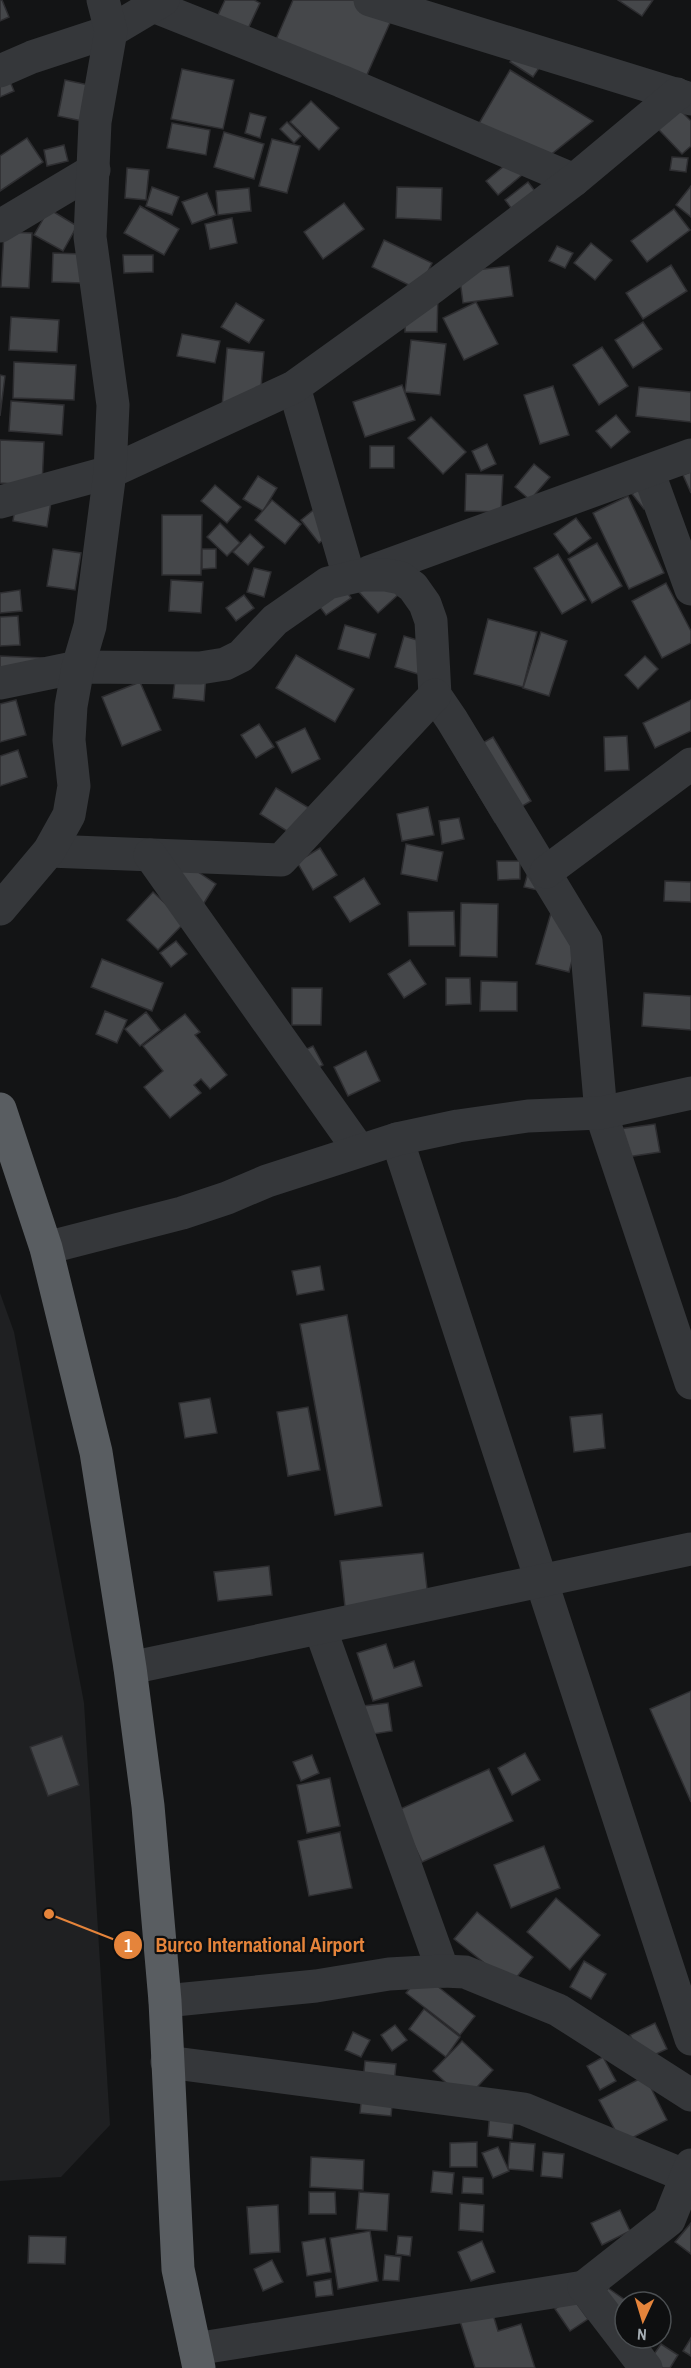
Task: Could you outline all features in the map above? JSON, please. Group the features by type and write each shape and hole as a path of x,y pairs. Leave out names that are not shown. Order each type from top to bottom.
{"highway":[{"path":"0,1108 46,1248 96,1452 130,1668 148,1806 165,2001 178,2269 197,2358"}],"street":[{"path":"370,0 684,96"},
{"path":"0,71 32,57 107,15 158,3 574,180"},
{"path":"0,909 49,851 69,815 74,786 69,740 71,706 78,667 90,626 110,472 113,405 90,237 95,122 107,15"},
{"path":"0,502 110,472 294,387 433,287 684,96"},
{"path":"0,226 94,170"},
{"path":"294,387 355,576"},
{"path":"0,683 78,667 200,668 225,664 241,656 275,620 328,583 355,576 691,455"},
{"path":"648,471 691,589"},
{"path":"355,576 386,575 401,578 413,587 425,604 430,621 435,695 546,872 586,941 601,1113 691,1383"},
{"path":"49,851 280,860 435,695"},
{"path":"546,872 691,764"},
{"path":"150,855 359,1150"},
{"path":"46,1248 182,1213 227,1198 267,1181 397,1139 458,1126 528,1116 601,1113 691,1093"},
{"path":"397,1139 691,2039"},
{"path":"130,1668 691,1549"},
{"path":"320,1628 443,1971"},
{"path":"165,2001 316,1986 389,1974 465,1972 558,2010 691,2095"},
{"path":"167,2062 525,2109 690,2173 669,2220 584,2287 197,2358"},
{"path":"584,2287 646,2368"}],"shaded area":[{"path":"0,1293 14,1332 84,1703 110,2125 61,2177 0,2181"}],"building":[{"path":"0,0 9,17 0,21"},
{"path":"225,0 254,0 260,3 240,46 210,32"},
{"path":"293,0 356,0 393,16 362,86 272,49"},
{"path":"618,0 653,0 642,16"},
{"path":"528,35 551,50 533,77 510,62"},
{"path":"182,69 234,80 223,129 171,119"},
{"path":"510,70 593,121 529,172 471,137"},
{"path":"7,74 14,91 0,97 0,77"},
{"path":"65,80 89,85 82,121 58,116"},
{"path":"661,91 691,121 691,146 682,154 641,111"},
{"path":"311,101 339,128 319,150 290,122"},
{"path":"250,113 266,117 260,138 245,133"},
{"path":"287,122 301,136 294,143 280,129"},
{"path":"172,123 210,130 206,155 167,148"},
{"path":"224,132 264,144 254,179 214,167"},
{"path":"27,138 43,162 0,191 0,156"},
{"path":"272,139 300,146 287,193 259,186"},
{"path":"64,145 68,161 47,166 44,150"},
{"path":"672,157 688,158 686,172 670,170"},
{"path":"510,161 522,175 498,195 486,181"},
{"path":"127,168 149,170 146,200 125,198"},
{"path":"528,182 544,203 521,221 505,200"},
{"path":"691,186 691,217 676,205"},
{"path":"152,187 179,197 172,215 146,206"},
{"path":"397,187 442,188 441,220 396,218"},
{"path":"249,188 251,211 218,215 216,191"},
{"path":"207,193 216,215 192,224 182,202"},
{"path":"344,203 364,229 323,259 304,232"},
{"path":"140,206 179,229 164,255 124,233"},
{"path":"49,209 77,226 63,251 34,235"},
{"path":"674,209 690,230 647,262 631,241"},
{"path":"232,218 237,243 210,249 205,224"},
{"path":"4,232 32,233 29,288 1,287"},
{"path":"384,240 432,263 419,290 372,267"},
{"path":"591,243 612,260 595,280 574,263"},
{"path":"557,246 573,253 565,268 549,261"},
{"path":"53,253 83,254 82,283 52,282"},
{"path":"123,255 153,255 153,272 124,273"},
{"path":"671,265 687,291 643,319 626,293"},
{"path":"509,266 513,296 463,303 459,272"},
{"path":"406,292 438,293 437,332 405,332"},
{"path":"476,302 498,344 464,360 443,318"},
{"path":"236,303 264,320 249,343 221,327"},
{"path":"11,317 59,320 57,352 9,350"},
{"path":"643,322 662,349 633,368 615,340"},
{"path":"182,334 220,341 215,363 177,356"},
{"path":"411,340 446,344 440,395 405,392"},
{"path":"602,347 628,386 599,405 573,365"},
{"path":"227,348 264,352 259,411 222,407"},
{"path":"14,362 76,365 74,400 13,398"},
{"path":"0,375 5,376 0,416"},
{"path":"402,385 415,420 365,437 353,402"},
{"path":"553,386 569,435 540,444 524,395"},
{"path":"639,387 691,392 691,422 636,416"},
{"path":"11,401 64,405 62,435 9,431"},
{"path":"616,415 630,432 611,448 596,431"},
{"path":"431,417 466,452 443,474 408,438"},
{"path":"0,440 44,442 42,486 0,483"},
{"path":"487,444 496,464 481,471 472,451"},
{"path":"370,446 394,446 394,468 370,468"},
{"path":"534,464 550,477 530,500 515,487"},
{"path":"691,472 691,493 683,475"},
{"path":"466,474 503,475 501,512 465,511"},
{"path":"258,476 277,488 263,511 243,499"},
{"path":"215,485 241,507 227,523 201,501"},
{"path":"643,486 655,501 644,509 632,494"},
{"path":"18,491 52,496 47,527 13,521"},
{"path":"628,496 664,573 629,589 593,513"},
{"path":"272,500 301,524 285,544 255,520"},
{"path":"322,503 341,526 319,543 301,520"},
{"path":"162,515 202,515 201,575 162,575"},
{"path":"576,518 591,538 569,554 554,534"},
{"path":"220,523 240,543 227,556 207,537"},
{"path":"250,534 264,547 248,565 233,552"},
{"path":"597,543 622,586 592,603 568,559"},
{"path":"53,549 81,553 75,590 47,586"},
{"path":"202,549 216,549 216,568 202,569"},
{"path":"558,554 586,600 562,614 534,568"},
{"path":"254,568 271,572 264,597 247,592"},
{"path":"380,573 399,594 378,613 358,591"},
{"path":"171,580 203,582 201,613 169,611"},
{"path":"340,581 351,598 326,615 314,599"},
{"path":"666,583 691,631 691,643 662,658 632,601"},
{"path":"20,590 22,611 0,613 0,593"},
{"path":"244,595 254,608 236,621 226,608"},
{"path":"18,616 20,645 0,646 0,617"},
{"path":"488,619 537,632 523,687 474,674"},
{"path":"345,625 376,634 369,658 338,649"},
{"path":"541,632 567,641 549,696 523,688"},
{"path":"404,636 427,643 418,674 395,667"},
{"path":"296,655 354,689 335,722 276,688"},
{"path":"0,656 44,658 0,675"},
{"path":"645,656 658,669 638,689 625,675"},
{"path":"176,672 206,675 204,701 173,698"},
{"path":"140,682 161,730 122,746 102,697"},
{"path":"16,700 26,735 0,742 0,704"},
{"path":"691,700 691,731 655,748 643,723"},
{"path":"259,724 274,747 256,758 241,735"},
{"path":"305,728 320,759 292,773 276,742"},
{"path":"627,736 629,770 605,771 604,737"},
{"path":"493,737 531,801 495,822 457,758"},
{"path":"18,750 27,777 0,786 0,756"},
{"path":"276,788 314,811 298,838 260,814"},
{"path":"428,807 434,835 402,841 397,814"},
{"path":"459,818 464,839 442,844 439,821"},
{"path":"406,844 443,852 437,881 401,874"},
{"path":"320,848 337,875 313,890 297,862"},
{"path":"174,856 216,884 197,914"},
{"path":"497,861 520,861 520,879 498,880"},
{"path":"529,869 542,891 524,887"},
{"path":"364,878 380,904 350,922 334,897"},
{"path":"665,881 691,882 691,902 664,901"},
{"path":"153,892 185,922 158,950 127,920"},
{"path":"461,903 498,904 497,957 460,956"},
{"path":"454,911 455,946 409,946 408,912"},
{"path":"551,913 582,922 569,972 536,964"},
{"path":"176,941 187,954 171,967 160,953"},
{"path":"102,959 163,983 152,1011 91,987"},
{"path":"410,960 426,984 404,998 388,974"},
{"path":"446,978 470,978 471,1004 446,1005"},
{"path":"481,981 517,982 517,1011 480,1011"},
{"path":"292,988 322,988 321,1025 292,1025"},
{"path":"644,993 691,996 691,1030 642,1026"},
{"path":"105,1011 127,1020 117,1043 96,1034"},
{"path":"146,1012 160,1030 140,1046 125,1029"},
{"path":"185,1014 200,1032 195,1035 227,1075 210,1089 201,1079 194,1085 201,1093 170,1118 144,1087 163,1071 143,1046"},
{"path":"313,1046 323,1065 307,1073 298,1053"},
{"path":"366,1051 380,1081 348,1096 334,1067"},
{"path":"655,1124 660,1152 614,1159 611,1130"},
{"path":"320,1266 324,1290 297,1295 292,1271"},
{"path":"347,1315 382,1506 335,1515 300,1324"},
{"path":"210,1398 217,1433 185,1438 179,1403"},
{"path":"308,1407 320,1470 288,1476 277,1412"},
{"path":"602,1414 605,1448 574,1452 570,1417"},
{"path":"423,1553 430,1615 347,1625 340,1561"},
{"path":"269,1566 272,1595 218,1601 214,1572"},
{"path":"386,1644 394,1668 414,1661 422,1686 373,1701 357,1653"},
{"path":"691,1691 691,1802 650,1709"},
{"path":"388,1703 392,1731 367,1735 363,1706"},
{"path":"62,1736 79,1785 48,1796 30,1747"},
{"path":"525,1753 540,1780 512,1795 498,1768"},
{"path":"312,1755 319,1773 301,1781 293,1762"},
{"path":"489,1769 513,1821 422,1862 398,1810"},
{"path":"330,1778 340,1826 307,1833 297,1785"},
{"path":"340,1832 352,1888 309,1896 298,1841"},
{"path":"544,1846 560,1888 511,1908 494,1865"},
{"path":"556,1898 600,1935 570,1970 527,1932"},
{"path":"477,1912 533,1957 511,1984 454,1939"},
{"path":"584,1961 606,1974 591,1999 570,1987"},
{"path":"422,1974 475,2016 460,2035 406,1993"},
{"path":"424,2009 460,2037 446,2057 409,2029"},
{"path":"655,2023 667,2049 643,2060 630,2035"},
{"path":"395,2025 407,2040 392,2051 381,2035"},
{"path":"353,2032 370,2040 361,2057 345,2050"},
{"path":"462,2041 493,2070 465,2100 433,2071"},
{"path":"603,2057 616,2081 600,2090 587,2066"},
{"path":"365,2061 396,2064 391,2116 360,2113"},
{"path":"645,2076 667,2120 622,2143 599,2100"},
{"path":"490,2110 515,2112 512,2139 488,2136"},
{"path":"477,2142 477,2167 450,2167 450,2143"},
{"path":"510,2142 535,2144 533,2171 508,2169"},
{"path":"498,2147 509,2171 493,2178 482,2153"},
{"path":"543,2152 564,2154 562,2178 541,2176"},
{"path":"311,2157 364,2160 363,2190 310,2187"},
{"path":"433,2171 454,2173 452,2194 431,2192"},
{"path":"463,2177 483,2178 483,2194 462,2193"},
{"path":"309,2192 335,2192 336,2214 309,2214"},
{"path":"359,2192 389,2194 387,2231 356,2229"},
{"path":"460,2203 484,2205 483,2232 459,2230"},
{"path":"278,2205 280,2252 250,2254 247,2207"},
{"path":"620,2210 630,2231 602,2245 591,2223"},
{"path":"691,2223 691,2254 675,2242"},
{"path":"370,2231 378,2281 338,2289 330,2238"},
{"path":"29,2236 66,2237 65,2264 28,2263"},
{"path":"398,2236 412,2237 410,2256 396,2254"},
{"path":"325,2238 331,2272 307,2276 302,2242"},
{"path":"482,2241 495,2272 471,2281 458,2252"},
{"path":"385,2255 401,2257 399,2281 383,2280"},
{"path":"272,2260 283,2282 263,2291 254,2269"},
{"path":"331,2279 333,2295 316,2297 314,2282"},
{"path":"608,2288 613,2292 613,2316 592,2312"},
{"path":"572,2297 588,2319 570,2331 555,2309"},
{"path":"492,2311 498,2331 521,2324 535,2368 475,2368 460,2321"},
{"path":"691,2338 691,2356 683,2351"},
{"path":"657,2350 670,2350 678,2355 670,2368 663,2368 650,2360"}],"place":[{"name":"Burco International Airport","path":"49,1914"}]}
